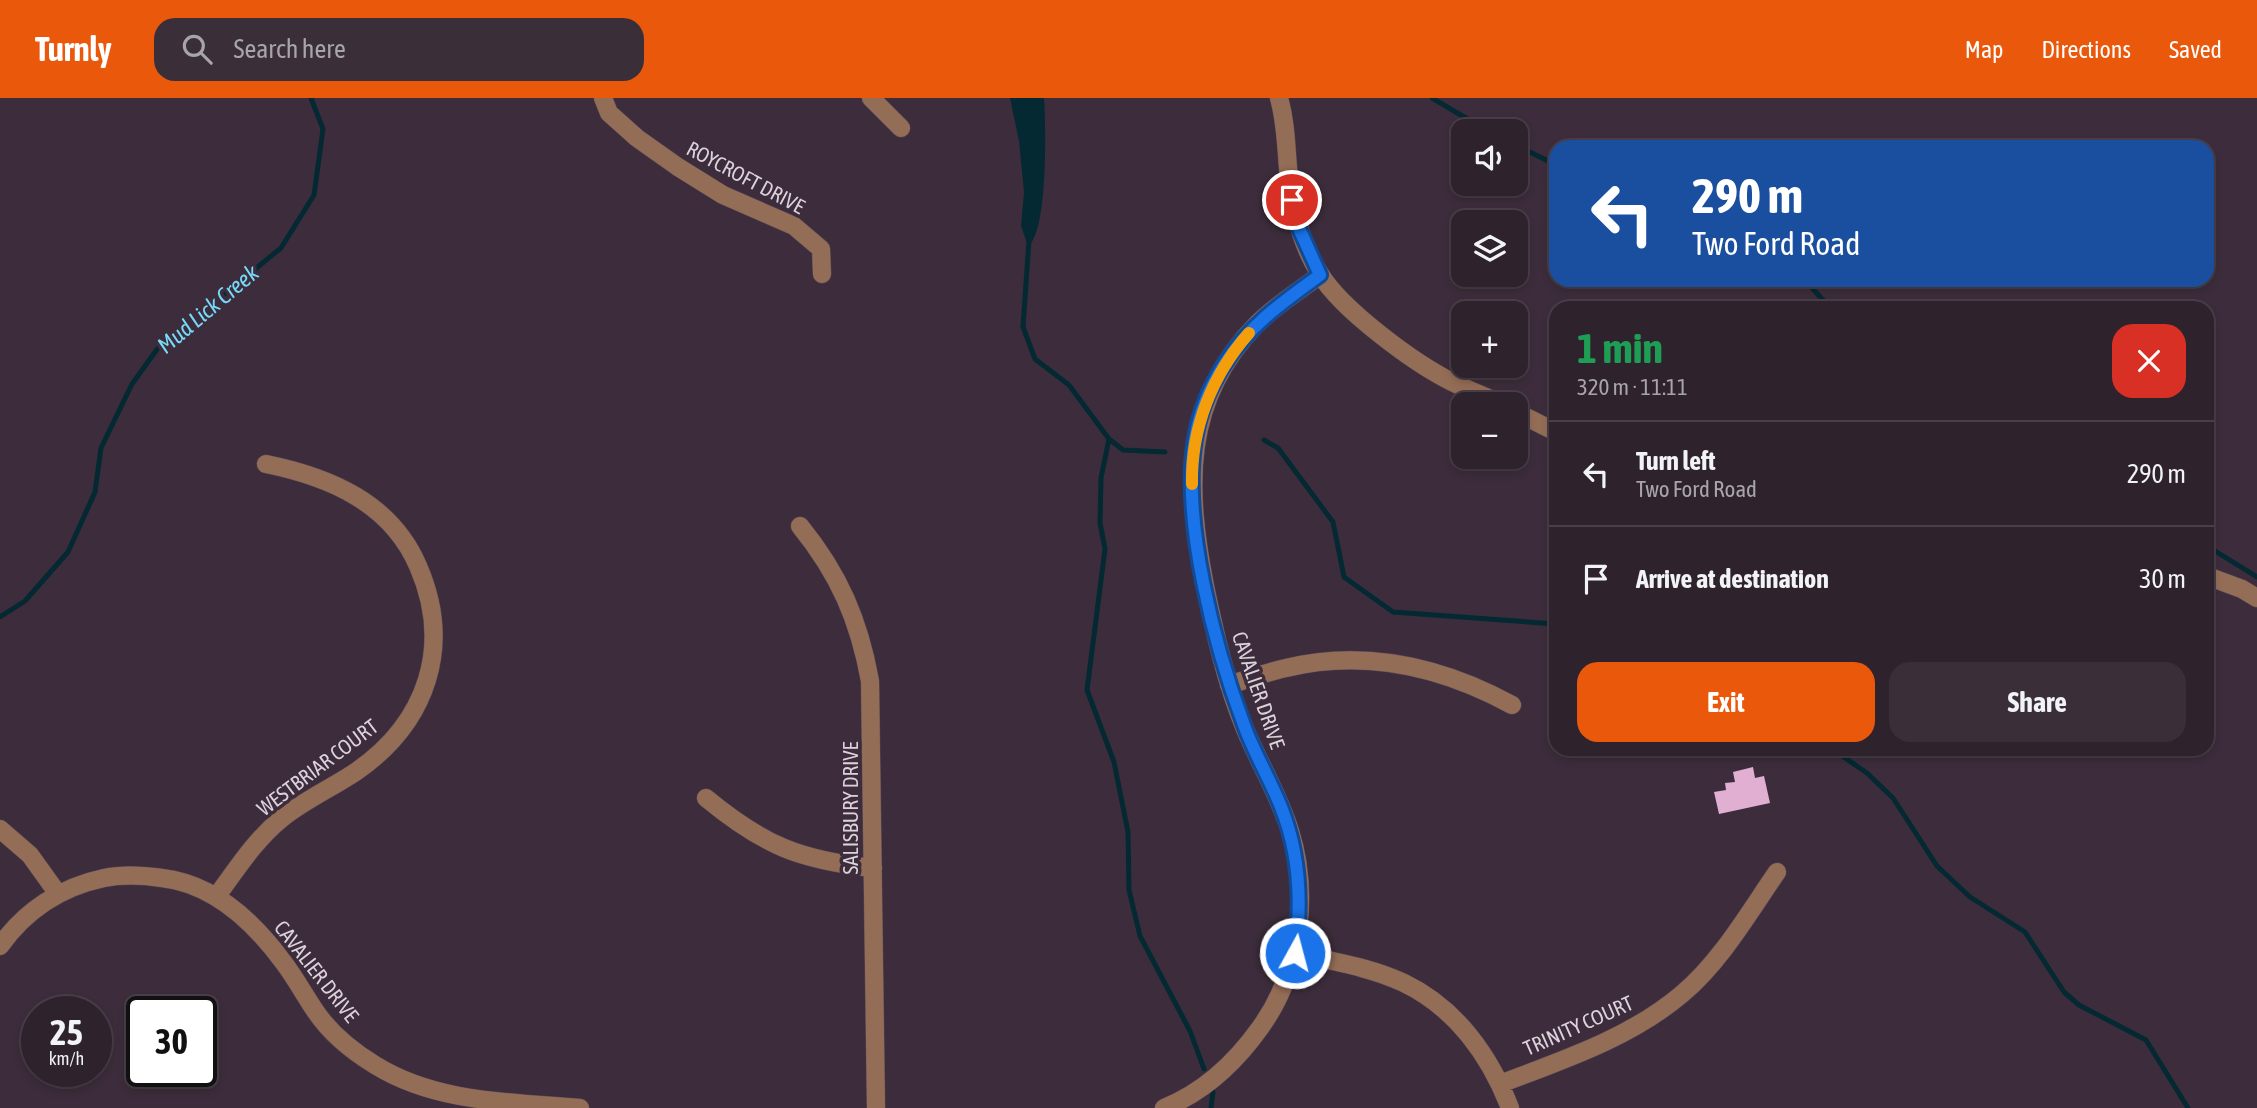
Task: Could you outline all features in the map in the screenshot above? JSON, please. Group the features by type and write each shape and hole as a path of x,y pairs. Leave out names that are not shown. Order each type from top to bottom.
{"street":[{"name":"ROYCROFT DRIVE","path":"603,98 609,113 637,138 678,167 723,195 794,226 821,249 822,274"},
{"path":"871,98 901,128"},
{"path":"1279,98 1286,129 1292,200 1298,226 1320,275 1342,301 1387,339 1423,365 1474,392"},
{"name":"CAVALIER DRIVE","path":"1164,1108 1203,1087 1227,1068 1248,1045 1279,998 1295,953 1299,924 1298,891 1291,833 1229,685 1200,560 1192,502 1192,474 1195,439 1201,415 1212,387 1237,346 1275,308 1320,275"},
{"path":"1528,418 1549,428"},
{"name":"WESTBRIAR COURT","path":"216,897 259,840 278,821 357,771 399,733 419,705 432,665 432,608 417,563 402,537 386,519 353,494 316,477 266,464"},
{"name":"SALISBURY DRIVE","path":"800,526 820,550 836,576 854,616 870,681 876,1108"},
{"path":"2214,578 2232,584 2257,598"},
{"path":"1229,685 1285,668 1320,662 1391,662 1456,678 1512,705"},
{"path":"706,798 750,831 778,847 839,864 873,868"},
{"path":"0,829 30,855 58,894"},
{"name":"TRINITY COURT","path":"1500,1084 1581,1052 1657,1014 1707,970 1777,872"},
{"name":"CAVALIER DRIVE","path":"0,946 36,908 58,894 90,881 110,876 141,875 171,879 231,906 262,936 284,963 335,1035 357,1054 378,1067 408,1082 472,1103 580,1108"},
{"path":"1295,953 1386,976 1429,998 1466,1032 1481,1051 1510,1108"}],"water":[{"path":"1010,98 1044,98 1042,200 1035,237 1028,246 1021,226 1024,192 1019,141"}],"building":[{"path":"1753,767 1755,778 1764,776 1770,803 1719,814 1714,792 1726,790 1725,783 1735,782 1733,772"}],"waterway":[{"name":"Mud Lick Creek","path":"0,617 25,601 68,552 95,492 101,448 132,384 158,348 281,248 314,195 323,129 311,98"},
{"path":"1432,98 1468,119"},
{"path":"1528,151 1549,162"},
{"path":"1029,240 1023,327 1035,359 1069,385 1109,439 1123,450 1165,452"},
{"path":"1811,287 1824,301"},
{"path":"1109,439 1101,478 1100,523 1105,549 1087,690 1114,762 1128,832 1129,890 1140,936 1190,1031 1204,1069"},
{"path":"1264,440 1278,448 1333,522 1344,577 1393,612 1549,623"},
{"path":"2214,550 2257,577"},
{"path":"1842,756 1867,773 1893,798 1937,866 1970,897 2025,932 2064,992 2079,1005 2146,1040 2188,1108"},
{"path":"1211,1108 1213,1092"}],"slow traffic":[{"path":"1192,484 1195,439 1201,415 1224,366 1249,333"}],"route":[{"path":"1292,200 1298,226 1320,275 1257,324 1237,346 1212,387 1195,439 1192,502 1213,625 1229,685 1291,833 1298,891 1299,924 1295,953"}]}
